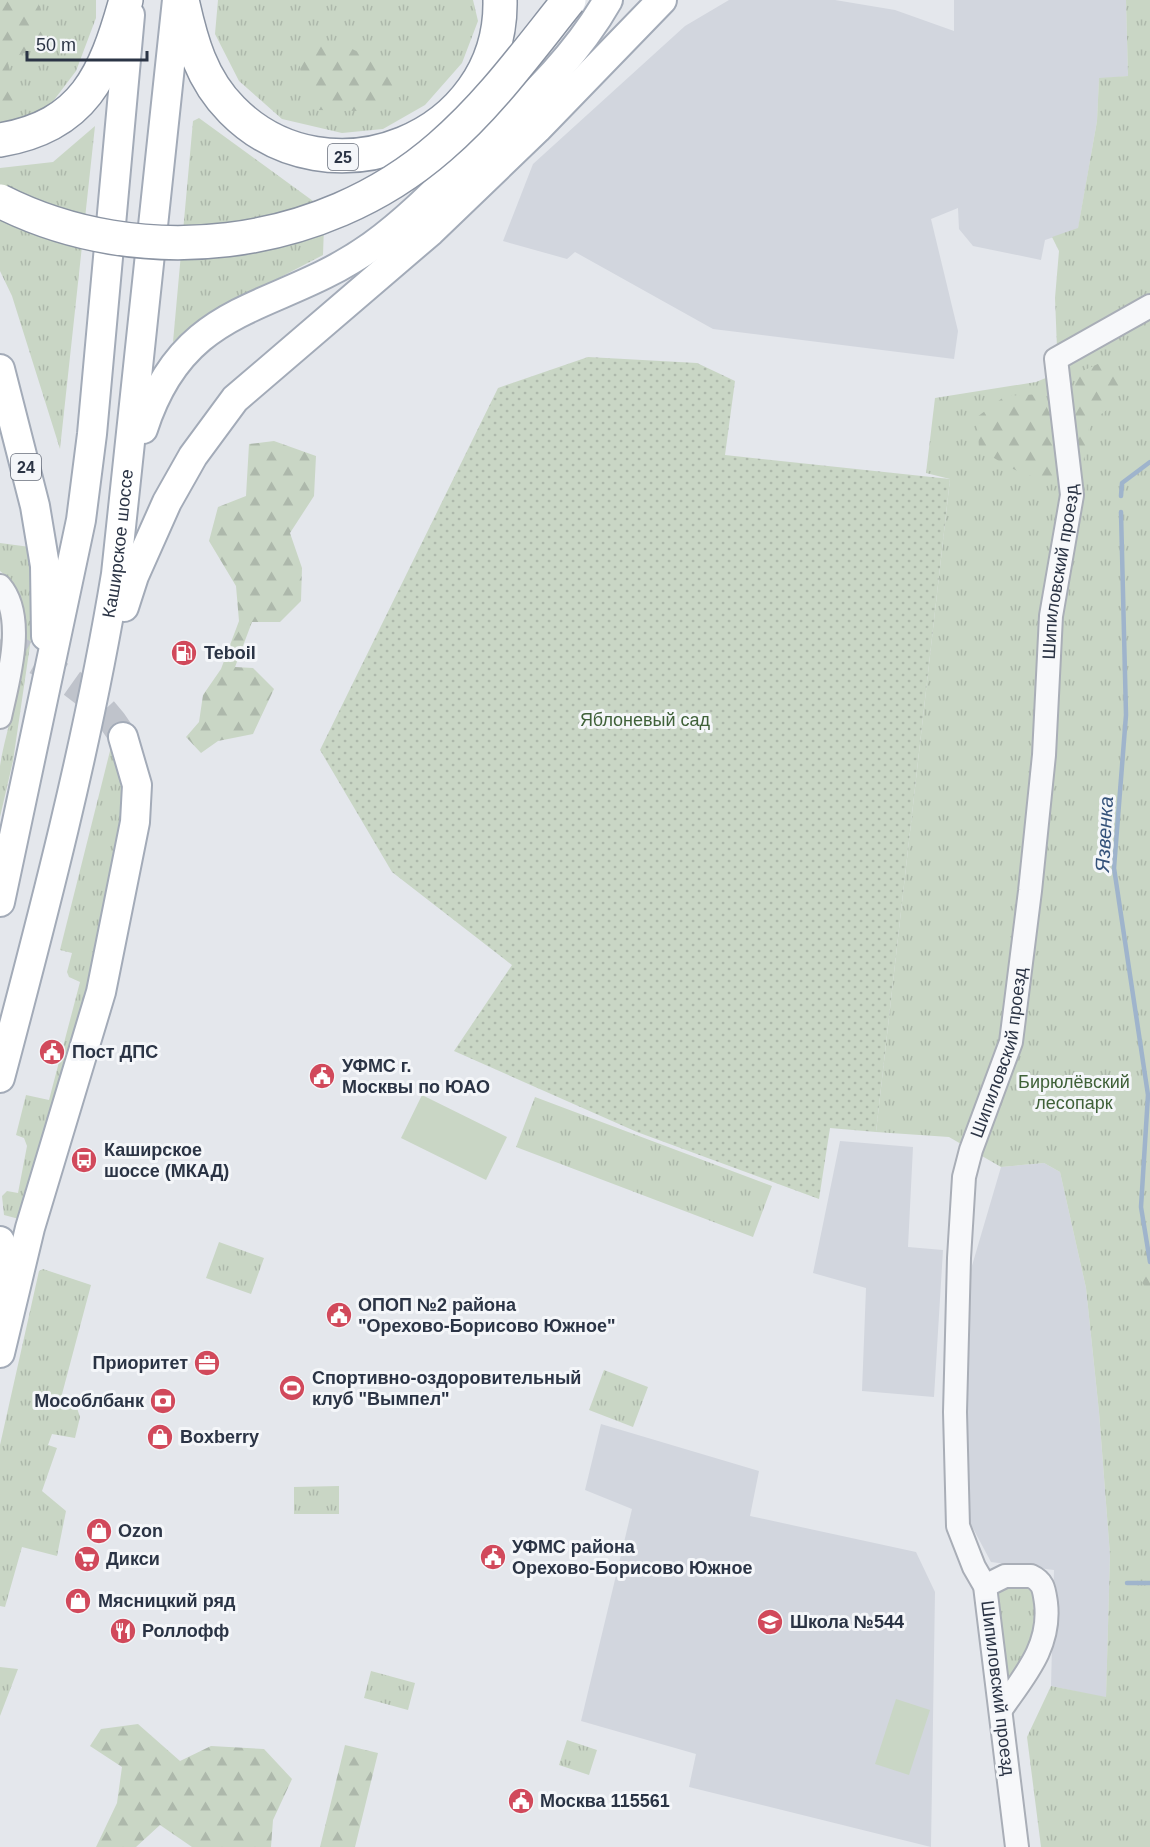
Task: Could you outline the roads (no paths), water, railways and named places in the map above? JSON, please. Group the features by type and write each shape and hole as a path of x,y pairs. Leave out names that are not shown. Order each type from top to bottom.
{"highway":[{"path":"0,140 30,135 54,123 78,102 96,81 115,39 126,0"},
{"name":"25","path":"182,0 193,49 209,81 231,110 252,128 280,143 310,153 342,157 375,154 405,145 437,126 463,100 481,74 500,24 500,0"},
{"path":"0,201 68,228 126,240 177,243 235,240 293,227 347,207 398,179 438,149 472,118 569,0"}],"main road":[{"path":"0,902 72,567 92,434 131,0"},
{"name":"Каширское шоссе","path":"0,1078 75,783 116,574 177,0"},
{"path":"128,476 159,386 187,348 206,331 230,317 346,262 398,226 560,68 585,37 608,0"},
{"path":"93,693 103,674 134,576 159,517 193,456 235,399 431,231 537,129 662,0"},
{"name":"24","path":"0,369 33,495 45,566 46,686"},
{"path":"0,1353 30,1228 101,992 135,822 137,785 123,737"},
{"path":"0,1241 10,1266 12,1301"}],"street":[{"name":"Шипиловский проезд","path":"1017,1847 986,1586 974,1567 958,1526 955,1412 959,1258 964,1177 1011,1041 1036,834 1044,754 1051,616 1072,495 1056,359 1150,306"},
{"path":"0,586 10,601 14,624 10,665 0,717"},
{"path":"986,1586 1005,1576 1031,1576 1044,1588 1048,1619 1042,1647 1002,1708"}],"waterway":[{"name":"Язвенка","path":"1121,496 1122,483 1150,462"},
{"name":"Язвенка","path":"1121,512 1126,715 1114,868 1148,1095 1141,1207 1150,1262"},
{"path":"1127,1583 1150,1583"}],"tunnel":[{"path":"0,640 52,670 84,692 112,720 123,737"}],"place":[{"name":"Teboil","path":"184,653"},
{"name":"Пост ДПС","path":"52,1052"},
{"name":"УФМС г. Москвы по ЮАО","path":"322,1076"},
{"name":"Каширское шоссе (МКАД)","path":"84,1160"},
{"name":"ОПОП №2 района \"Орехово-Борисово Южное\"","path":"339,1315"},
{"name":"Приоритет","path":"207,1363"},
{"name":"Спортивно-оздоровительный клуб \"Вымпел\"","path":"292,1388"},
{"name":"Мособлбанк","path":"163,1401"},
{"name":"Boxberry","path":"160,1437"},
{"name":"Ozon","path":"99,1531"},
{"name":"УФМС района Орехово-Борисово Южное","path":"493,1557"},
{"name":"Дикси","path":"87,1559"},
{"name":"Мясницкий ряд","path":"78,1601"},
{"name":"Школа №544","path":"770,1622"},
{"name":"Роллофф","path":"123,1631"},
{"name":"Москва 115561","path":"521,1801"}],"park label":[{"name":"Яблоневый сад","path":"645,720"},
{"name":"Бирюлёвский лесопарк","path":"1074,1092"}]}
